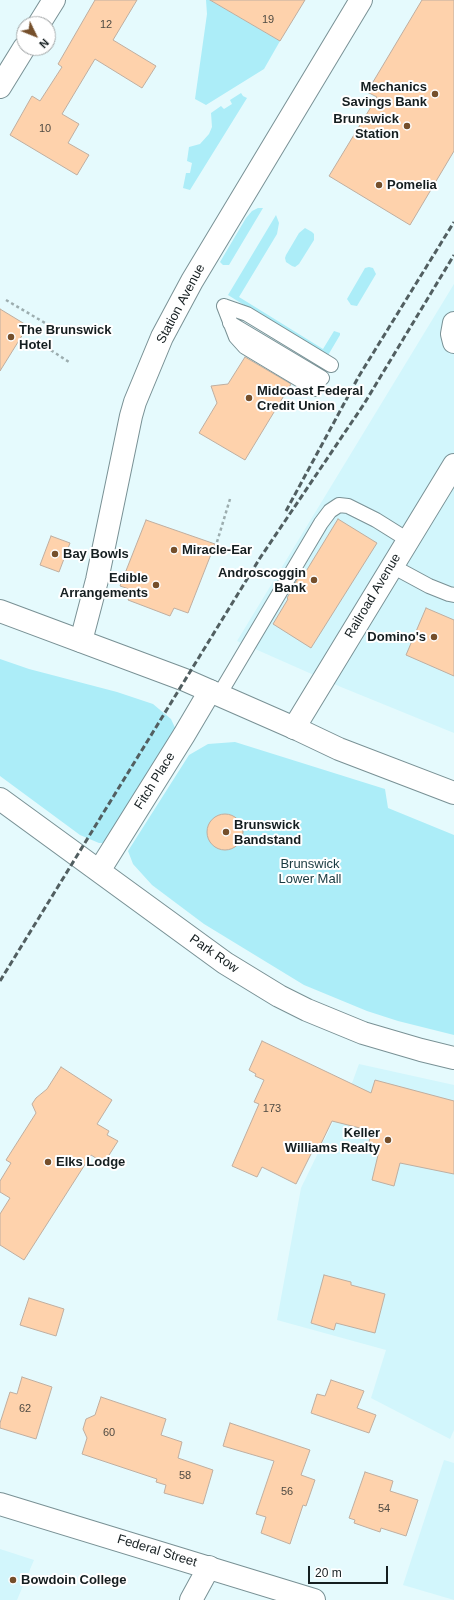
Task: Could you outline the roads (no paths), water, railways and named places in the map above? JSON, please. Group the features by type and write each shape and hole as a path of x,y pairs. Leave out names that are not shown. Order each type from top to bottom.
{"street":[{"path":"44,16 54,0"},
{"name":"Station Avenue","path":"81,641 97,580 131,416 135,402 162,337 192,281 361,0"},
{"path":"0,87 19,56"},
{"path":"454,323 452,334 454,342"},
{"name":"Railroad Avenue","path":"294,728 454,465"},
{"path":"0,611 214,693 339,749 454,793"},
{"name":"Fitch Place","path":"99,870 176,748 214,693"},
{"name":"Park Row","path":"0,799 225,963 279,996 307,1010 363,1033 454,1058"},
{"name":"Federal Street","path":"0,1504 314,1600"},
{"path":"191,1600 209,1567"}],"lane":[{"path":"319,384 245,347 236,337 224,306 247,314 331,365"},
{"path":"214,693 330,511 339,505 348,506 376,520 408,540"},
{"path":"392,566 429,586 454,595"}],"railway":[{"path":"286,511 359,376 454,222"},
{"path":"0,981 260,558 364,404 454,255"}],"place":[{"name":"Mechanics Savings Bank","path":"435,94"},
{"name":"Brunswick Station","path":"407,126"},
{"name":"Pomelia","path":"379,185"},
{"name":"The Brunswick Hotel","path":"11,337"},
{"name":"Midcoast Federal Credit Union","path":"249,398"},
{"name":"Miracle-Ear","path":"174,550"},
{"name":"Bay Bowls","path":"55,554"},
{"name":"Androscoggin Bank","path":"314,580"},
{"name":"Edible Arrangements","path":"156,585"},
{"name":"Domino's","path":"434,637"},
{"name":"Brunswick Bandstand","path":"226,832"},
{"name":"Keller Williams Realty","path":"388,1140"},
{"name":"Elks Lodge","path":"48,1162"},
{"name":"Bowdoin College","path":"13,1580"}],"park label":[{"name":"Brunswick Lower Mall","path":"310,872"}]}
